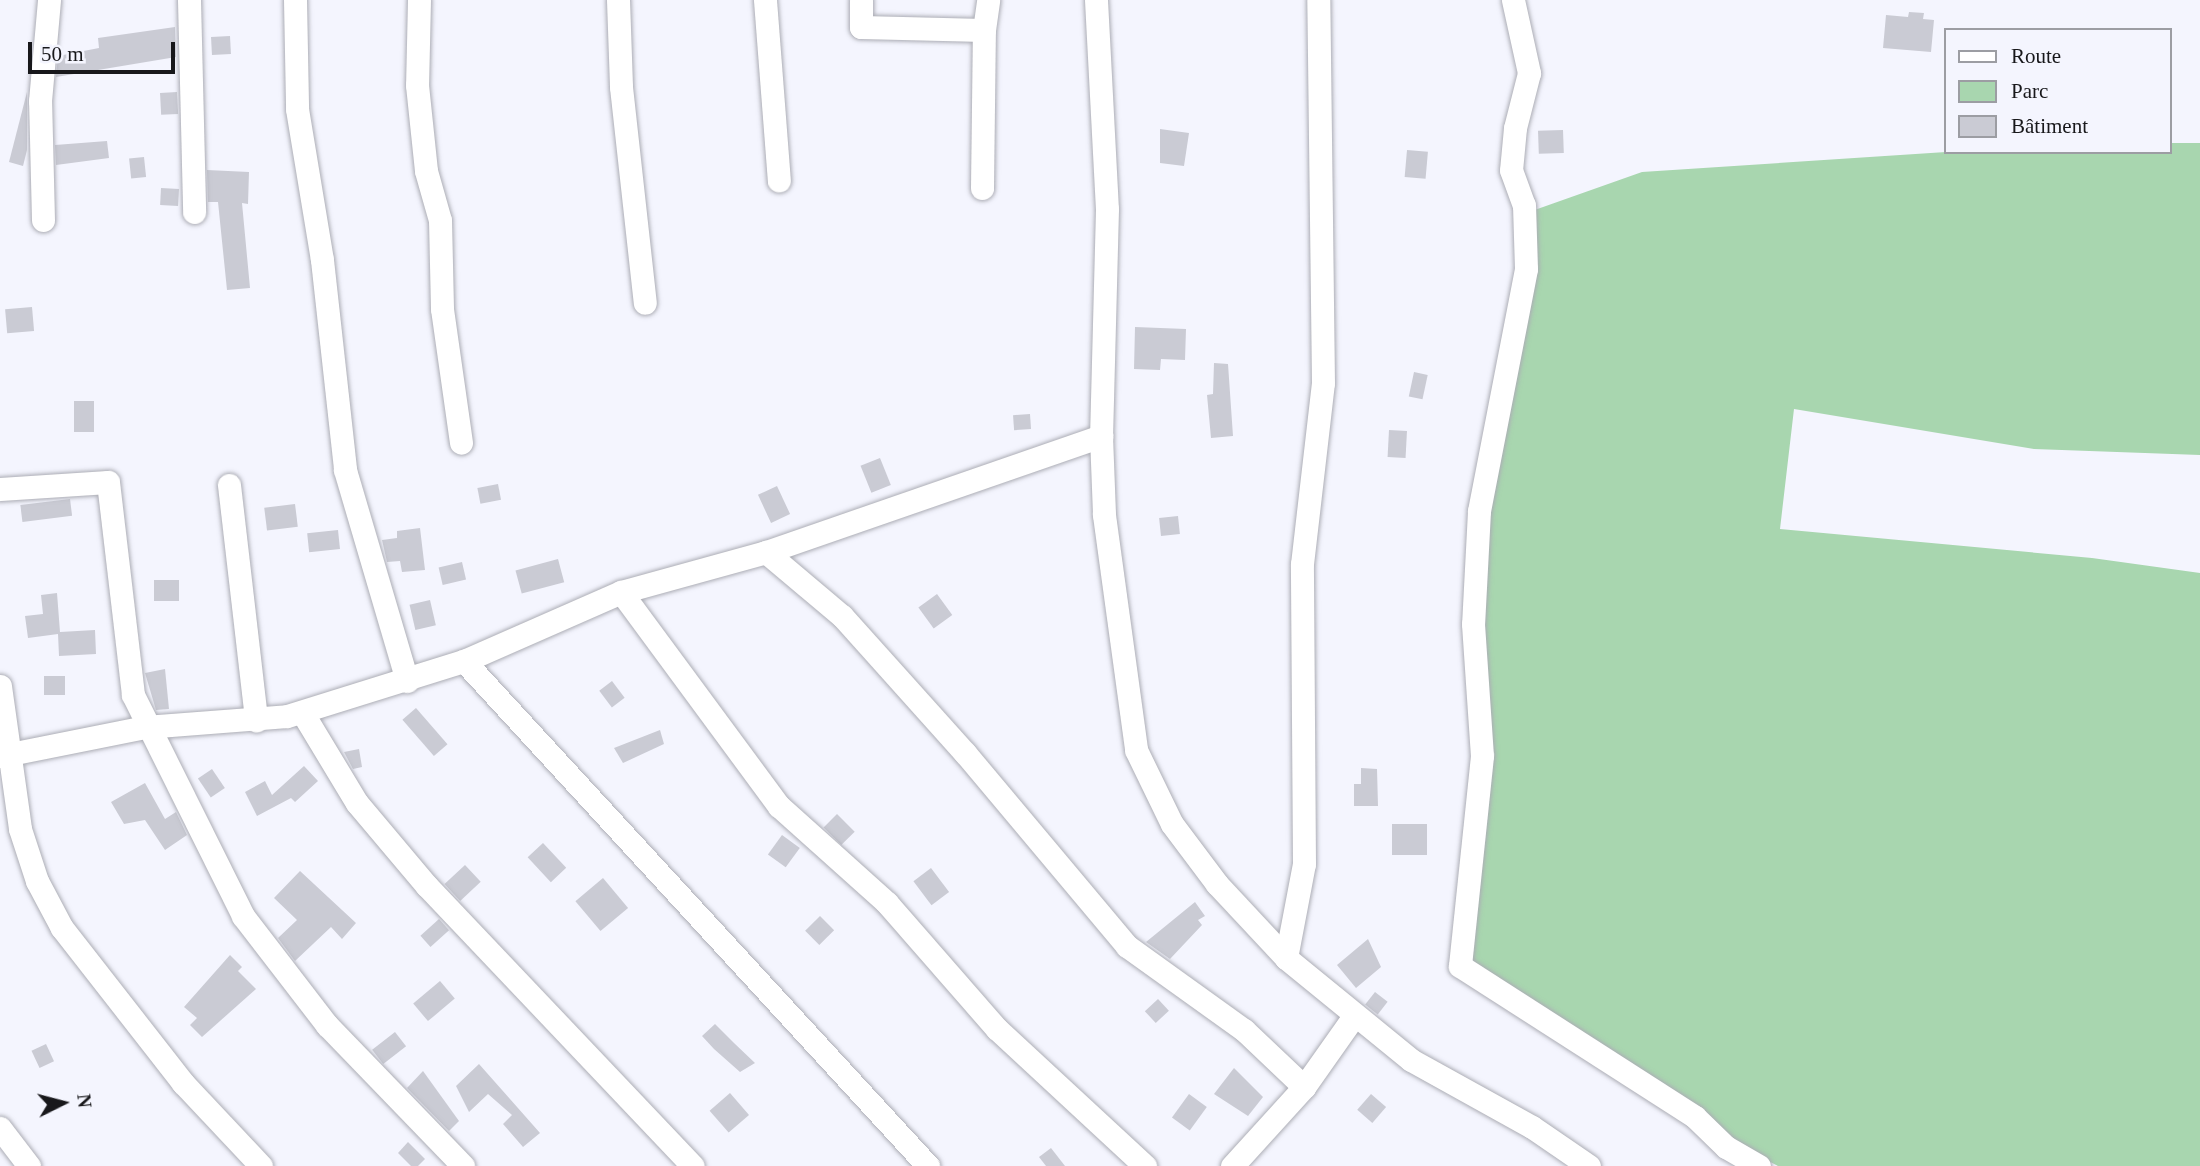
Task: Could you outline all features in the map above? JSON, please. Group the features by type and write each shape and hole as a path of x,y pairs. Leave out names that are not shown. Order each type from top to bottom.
{"street":[{"path":"43,220 40,101 49,0"},
{"path":"189,0 194,212"},
{"path":"295,0 297,109 322,260 345,470 407,681"},
{"path":"419,0 417,85 426,172 440,220 442,309 461,443"},
{"path":"618,0 621,88 645,303"},
{"path":"765,0 779,180"},
{"path":"861,0 860,27 984,30"},
{"path":"982,188 984,30 988,0"},
{"path":"1096,0 1107,209 1101,436 1104,515 1136,750 1172,824 1217,884 1286,958 1411,1060 1532,1127 1589,1166"},
{"path":"1286,958 1304,864 1302,564 1323,383 1318,0"},
{"path":"1513,0 1529,74 1515,128 1511,170 1524,205 1526,268 1479,511 1474,624 1482,755 1460,966 1695,1117 1726,1147 1759,1166"},
{"path":"4,754 145,726 256,720 302,712 464,661 621,592 766,552 1101,436"},
{"path":"0,489 108,482 133,695 145,726 243,916 327,1025 463,1166"},
{"path":"229,485 256,720"},
{"path":"766,552 842,616 965,753 1127,946 1244,1030 1304,1087"},
{"path":"621,592 779,806 887,902 997,1029 1144,1166"},
{"path":"464,661 928,1166"},
{"path":"0,686 4,754 20,829 37,881 62,928 183,1083 261,1166"},
{"path":"302,712 358,803 427,886 693,1166"},
{"path":"1232,1166 1304,1087 1354,1016"},
{"path":"0,1128 29,1166"}],"green space":[{"path":"2172,143 2200,143 2200,455 2034,449 1794,409 1780,529 2092,558 2200,573 2200,1166 1778,1166 1703,1127 1462,965 1476,731 1478,479 1523,252 1515,217 1642,172 1944,152 2172,154"}],"building":[{"path":"1909,12 1924,13 1923,19 1934,20 1931,52 1883,48 1886,15 1908,17"},
{"path":"175,27 176,57 56,77 58,56 99,48 98,38"},
{"path":"230,36 231,54 212,55 211,37"},
{"path":"27,92 27,150 23,166 9,162"},
{"path":"177,92 178,114 161,115 160,93"},
{"path":"1160,129 1189,133 1184,166 1160,163"},
{"path":"1563,130 1564,153 1539,154 1538,131"},
{"path":"107,141 109,158 56,165 55,145"},
{"path":"1407,150 1428,152 1426,179 1405,177"},
{"path":"144,157 146,177 131,178 129,159"},
{"path":"207,170 249,172 248,204 242,203 250,288 227,290 218,202 208,202"},
{"path":"161,188 179,189 178,206 160,205"},
{"path":"32,307 34,331 7,333 5,309"},
{"path":"1135,327 1186,329 1185,360 1161,359 1160,370 1134,369"},
{"path":"1214,363 1228,364 1233,436 1211,438 1207,395 1213,394"},
{"path":"1414,372 1428,375 1422,399 1409,396"},
{"path":"74,401 94,401 94,432 74,432"},
{"path":"1030,414 1031,429 1014,430 1013,415"},
{"path":"1389,430 1407,431 1406,458 1388,457"},
{"path":"880,458 891,485 871,493 861,466"},
{"path":"498,484 501,500 480,504 477,488"},
{"path":"777,486 790,514 771,523 758,495"},
{"path":"70,499 72,516 22,522 20,505"},
{"path":"295,504 298,527 267,531 264,508"},
{"path":"1178,516 1180,534 1161,536 1159,518"},
{"path":"420,528 425,570 402,572 400,561 387,562 382,540 397,538 397,531"},
{"path":"338,530 340,549 309,552 307,533"},
{"path":"558,559 564,582 522,594 515,570"},
{"path":"462,562 466,580 443,585 439,567"},
{"path":"154,580 179,580 179,601 154,601"},
{"path":"57,593 60,632 95,630 96,654 59,656 58,634 28,638 25,616 43,614 41,595"},
{"path":"937,594 952,615 934,629 918,608"},
{"path":"430,600 436,625 415,630 410,605"},
{"path":"165,669 169,709 156,710 145,673"},
{"path":"44,676 65,676 65,695 44,695"},
{"path":"612,681 625,698 612,707 599,691"},
{"path":"416,708 447,744 434,756 402,720"},
{"path":"660,730 664,744 623,763 614,748"},
{"path":"359,749 362,767 353,769 344,752"},
{"path":"304,766 318,781 295,802 291,798 257,816 245,792 265,781 272,795"},
{"path":"1361,768 1377,769 1378,806 1354,806 1354,784 1361,784"},
{"path":"212,769 225,788 211,798 198,779"},
{"path":"145,783 165,819 176,812 187,835 165,850 145,820 124,824 111,802"},
{"path":"837,814 855,832 841,845 824,827"},
{"path":"1392,824 1427,824 1427,855 1392,855"},
{"path":"782,835 800,848 786,867 768,854"},
{"path":"543,843 566,868 551,882 528,857"},
{"path":"465,865 481,882 460,901 445,884"},
{"path":"931,868 949,892 931,905 913,881"},
{"path":"300,871 356,923 342,939 331,927 295,961 278,938 297,920 274,898"},
{"path":"603,878 628,908 600,931 575,901"},
{"path":"1195,902 1205,916 1198,920 1202,925 1170,959 1146,942"},
{"path":"820,916 834,930 819,945 805,931"},
{"path":"439,919 449,930 430,947 420,936"},
{"path":"1368,939 1381,967 1356,988 1337,965"},
{"path":"230,955 242,967 238,971 256,989 202,1037 190,1025 197,1018 184,1007"},
{"path":"440,981 455,999 428,1021 413,1003"},
{"path":"1375,992 1388,1002 1378,1014 1365,1005"},
{"path":"1158,999 1169,1011 1156,1023 1145,1011"},
{"path":"715,1024 755,1063 740,1072 714,1049 702,1036"},
{"path":"395,1032 406,1046 383,1064 372,1050"},
{"path":"46,1044 54,1061 40,1068 31,1051"},
{"path":"479,1064 540,1133 523,1147 503,1124 512,1115 488,1094 469,1112 456,1086"},
{"path":"1234,1068 1263,1097 1248,1116 1214,1094"},
{"path":"423,1071 459,1121 449,1131 407,1088"},
{"path":"730,1093 749,1115 729,1133 710,1111"},
{"path":"1189,1094 1207,1107 1190,1130 1172,1117"},
{"path":"1371,1094 1386,1107 1372,1123 1357,1110"},
{"path":"408,1142 425,1159 418,1166 411,1166 398,1153"},
{"path":"1051,1148 1065,1166 1046,1166 1039,1157"}]}
